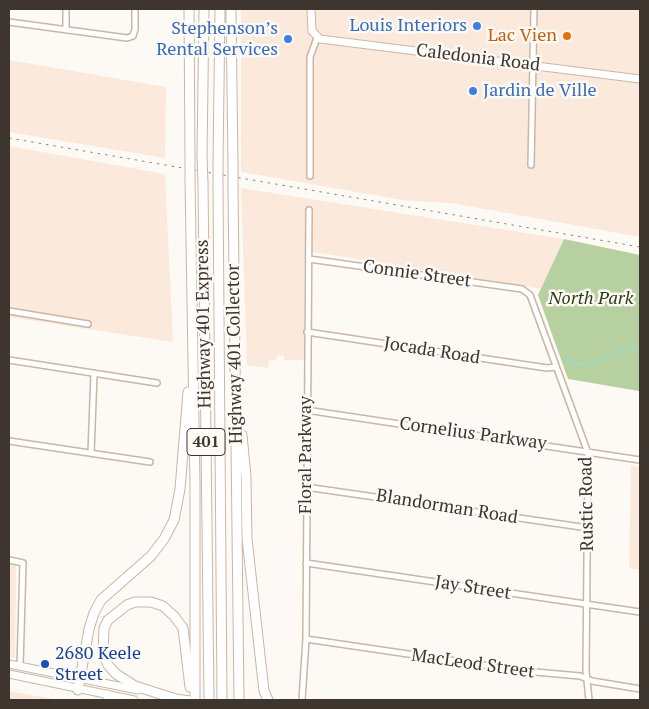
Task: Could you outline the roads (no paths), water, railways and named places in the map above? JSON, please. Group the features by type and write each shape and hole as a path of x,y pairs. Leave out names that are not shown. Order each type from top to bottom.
{"highway":[{"name":"401","path":"189,9 194,380 192,700"},
{"name":"Highway 401 Express","path":"204,9 202,156 209,700"},
{"name":"Highway 401 Express","path":"220,9 218,187 222,700"},
{"name":"Highway 401 Collector","path":"232,9 239,700"},
{"path":"236,376 246,477 247,539 264,691 268,700"},
{"path":"78,690 89,629 101,600 151,556 164,539 174,520 180,489 188,391 194,380"},
{"path":"173,698 135,686 116,674 108,665 103,653 104,628 108,620 127,604 151,602 163,606 183,628 192,700"},
{"path":"239,622 245,700"},
{"path":"107,695 119,700"}],"street":[{"path":"66,9 66,30"},
{"path":"9,22 127,38 132,36 135,29 135,9"},
{"path":"310,9 311,28 317,38 310,57 310,176"},
{"path":"531,165 534,9"},
{"name":"Caledonia Road","path":"317,38 361,46 532,64 640,79"},
{"name":"Floral Parkway","path":"302,700 306,639 306,410 309,210"},
{"name":"Connie Street","path":"309,259 525,290"},
{"name":"Rustic Road","path":"525,290 533,302 588,453 586,605 589,700"},
{"path":"9,311 88,324"},
{"name":"Jocada Road","path":"307,332 547,368 556,367"},
{"path":"9,360 157,383"},
{"path":"91,453 94,373"},
{"name":"Cornelius Parkway","path":"306,410 640,460"},
{"path":"9,441 150,462"},
{"name":"Blandorman Road","path":"306,487 588,528"},
{"path":"9,560 23,563 20,666"},
{"name":"Jay Street","path":"306,563 640,612"},
{"name":"MacLeod Street","path":"306,639 587,678 592,682 640,688"},
{"path":"9,664 80,677 173,698 192,700"},
{"path":"9,674 78,690 134,700"}],"waterway":[{"path":"566,360 585,365 626,348 640,347"}],"railway":[{"path":"9,138 640,247"}],"place":[{"name":"Louis Interiors","path":"477,26"},
{"name":"Lac Vien","path":"567,36"},
{"name":"Stephenson’s Rental Services","path":"288,39"},
{"name":"Jardin de Ville","path":"473,91"},
{"name":"2680 Keele Street","path":"45,664"}],"park label":[{"name":"North Park","path":"591,299"}]}
